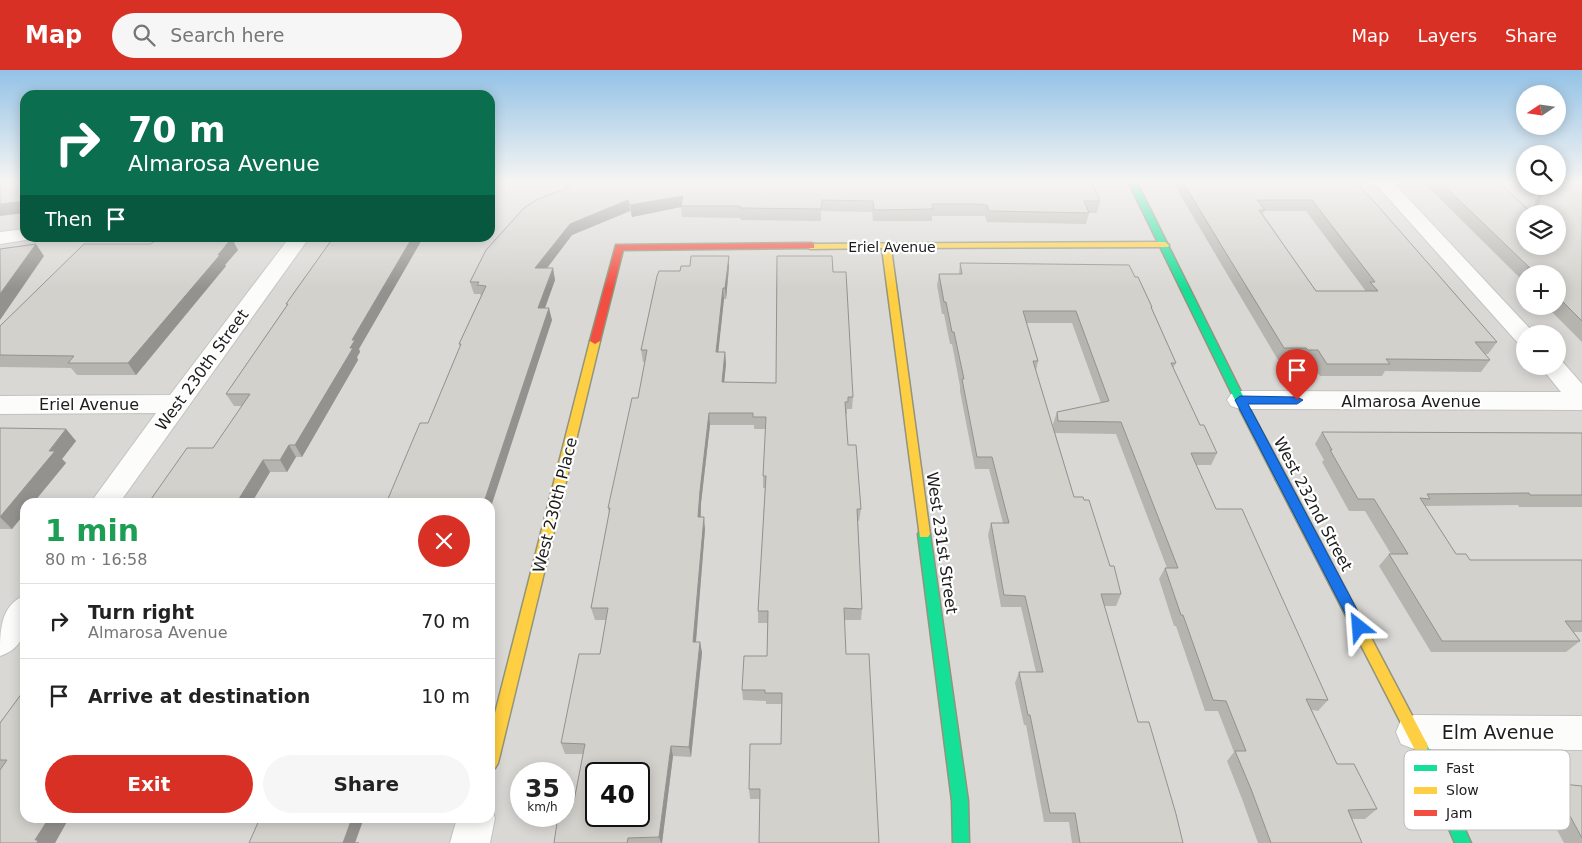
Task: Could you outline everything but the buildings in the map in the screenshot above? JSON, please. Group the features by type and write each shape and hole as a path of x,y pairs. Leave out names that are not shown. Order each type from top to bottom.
{"street":[{"name":"West 232nd Street","path":"1151,217 1240,400 1422,750"},
{"path":"1416,217 1516,327"},
{"path":"0,238 20,236"},
{"name":"West 230th Street","path":"108,498 296,242"},
{"name":"Eriel Avenue","path":"619,247 1165,246"},
{"name":"West 230th Place","path":"495,743 619,247"},
{"name":"West 231st Street","path":"886,247 960,801 961,843"},
{"path":"1560,375 1582,400"},
{"name":"Almarosa Avenue","path":"1240,400 1582,400"},
{"name":"Eriel Avenue","path":"0,405 178,404"},
{"path":"0,642 20,616"},
{"name":"Elm Avenue","path":"1414,732 1582,733"},
{"path":"470,843 475,823"},
{"name":"West 232nd Street","path":"1457,830 1463,843"}],"shaded area":[{"path":"0,217 20,217 20,242 495,242 495,217 1516,217 1516,255 1566,255 1566,217 1582,217 1582,843 0,843"}],"traffic: fast":[{"path":"1150,217 1240,400 1282,480"},
{"path":"924,534 960,801 961,843"},
{"path":"1457,830 1463,843"}],"traffic: slow":[{"path":"811,246 1165,245"},
{"path":"886,247 924,534"},
{"path":"495,743 595,341"},
{"path":"1282,480 1421,747"}],"traffic: jam":[{"path":"595,341 619,247 811,246"}],"route":[{"path":"1297,400 1240,400 1359,627"}]}
